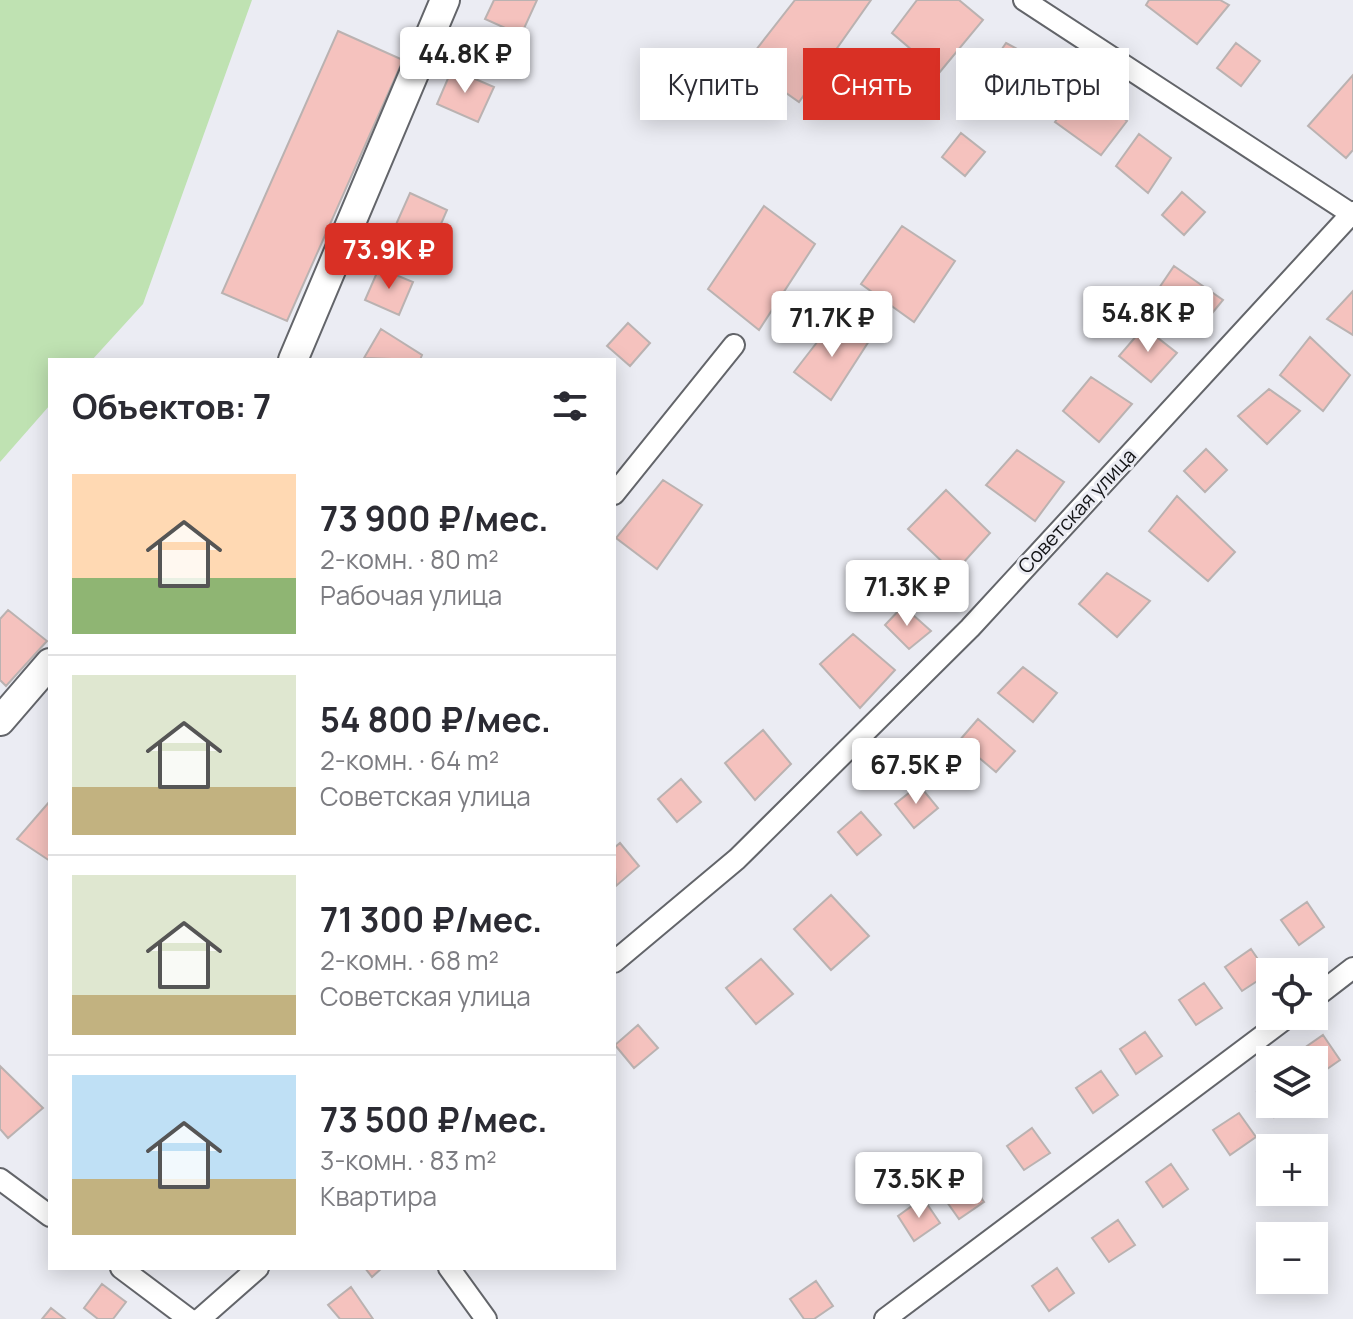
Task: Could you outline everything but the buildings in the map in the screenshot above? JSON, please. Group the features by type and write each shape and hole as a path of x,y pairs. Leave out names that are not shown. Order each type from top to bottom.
{"main road":[{"path":"294,358 445,0"},
{"path":"0,721 48,665"}],"street":[{"path":"1024,0 1353,213"},
{"name":"Советская улица","path":"616,960 737,859 970,628 1353,213"},
{"path":"616,492 734,345"},
{"path":"1328,987 1353,968"},
{"path":"885,1319 1270,1030"},
{"path":"0,1179 48,1215"},
{"path":"124,1270 189,1319"},
{"path":"200,1319 256,1270"},
{"path":"450,1270 486,1319"}],"green space":[{"path":"0,0 252,0 143,304 94,358 48,358 48,407 0,462"}]}
